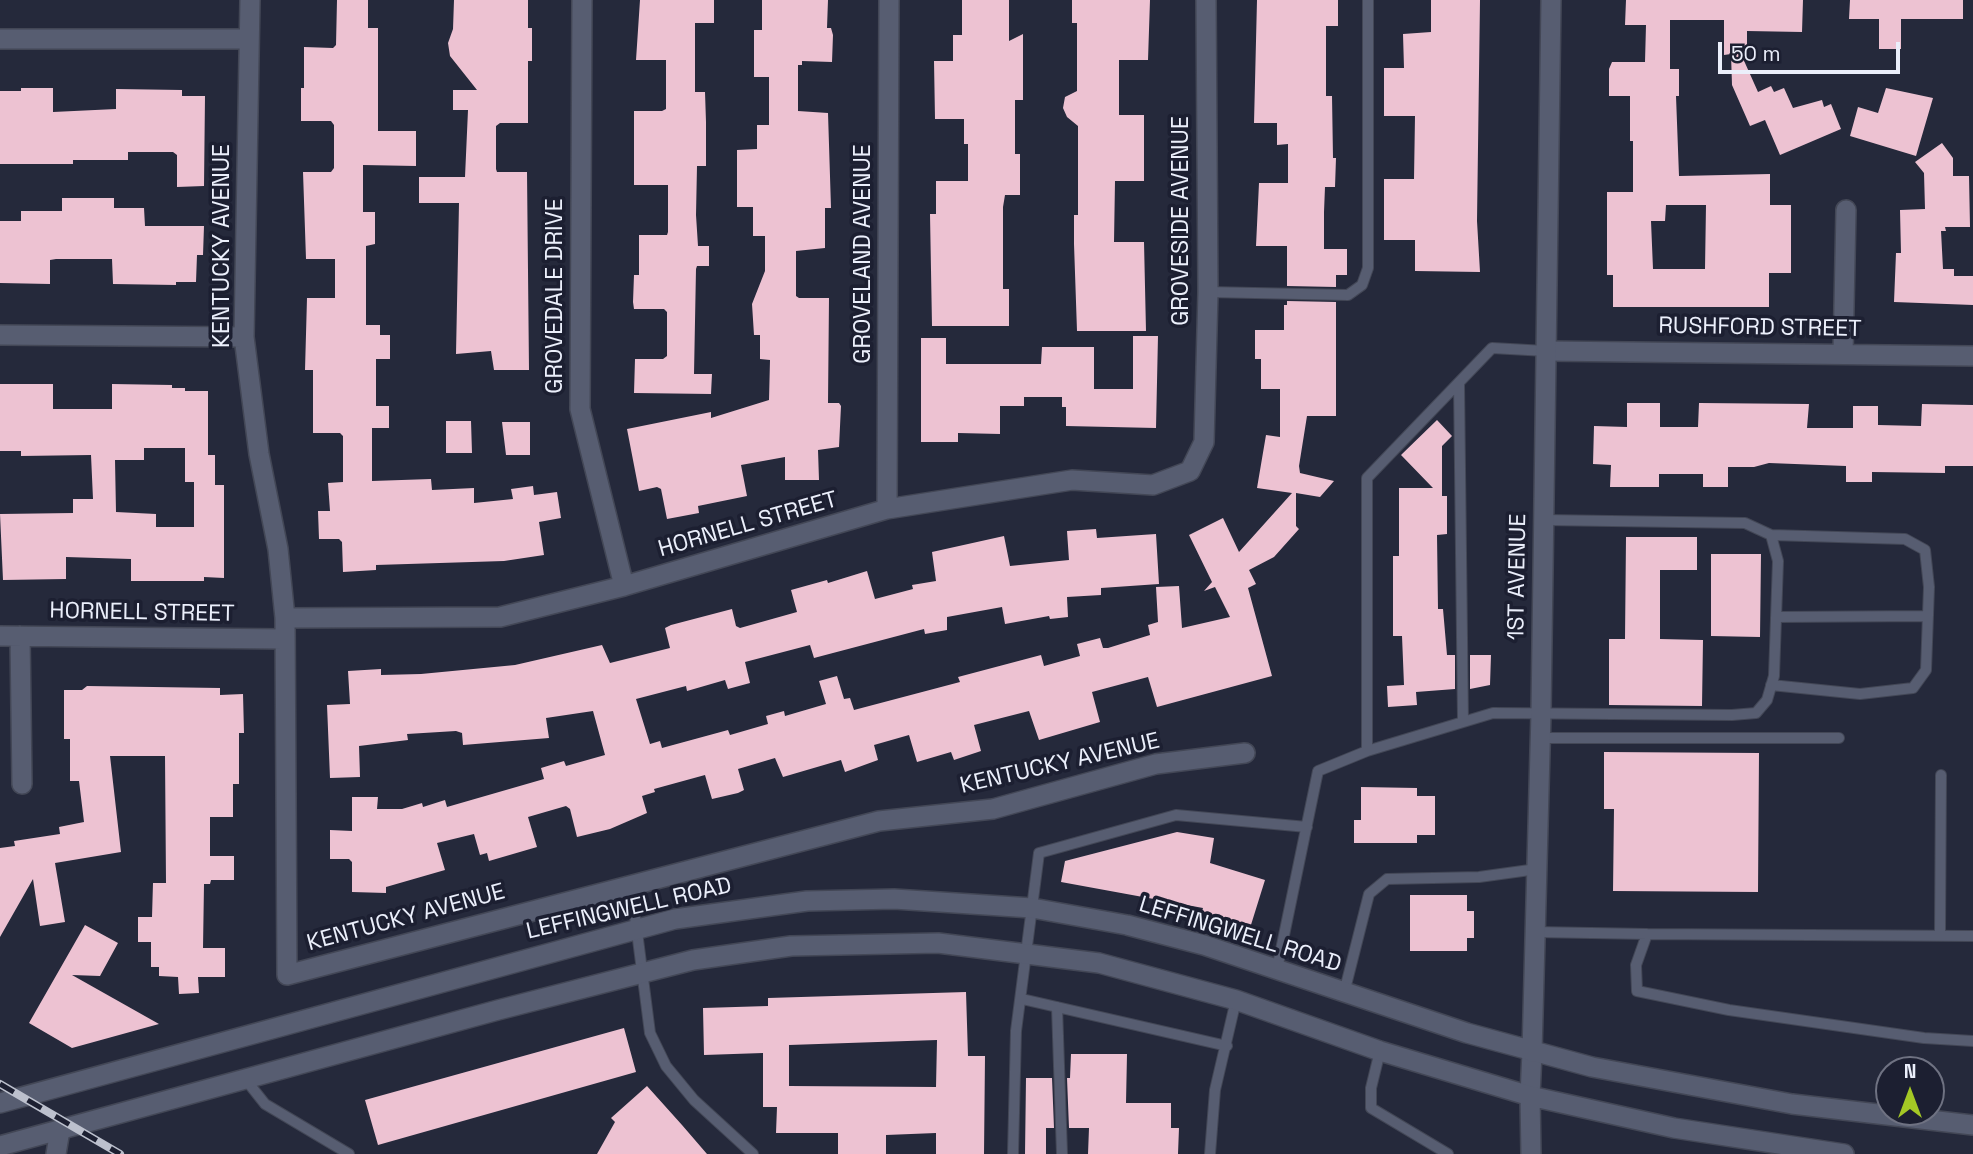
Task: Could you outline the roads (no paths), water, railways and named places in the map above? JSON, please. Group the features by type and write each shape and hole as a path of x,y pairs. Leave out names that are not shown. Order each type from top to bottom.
{"street":[{"name":"KENTUCKY AVENUE","path":"250,0 244,337 260,454 278,549 285,618 283,639 288,975 879,821 993,809 1156,764 1245,754"},
{"name":"GROVEDALE DRIVE","path":"582,0 580,409 624,586"},
{"name":"GROVELAND AVENUE","path":"887,509 889,0"},
{"name":"GROVESIDE AVENUE","path":"1204,442 1208,292 1206,0"},
{"name":"1ST AVENUE","path":"1531,1154 1530,1096 1541,713 1551,0"},
{"path":"0,39 249,38"},
{"path":"1843,354 1846,210"},
{"path":"0,335 244,337"},
{"name":"RUSHFORD STREET","path":"1546,351 1973,356"},
{"name":"HORNELL STREET","path":"285,618 500,617 624,586 887,509 1072,480 1153,485 1190,471 1204,442"},
{"name":"HORNELL STREET","path":"0,636 283,639"},
{"path":"20,636 22,784"},
{"name":"LEFFINGWELL ROAD","path":"0,1103 637,929 715,912 807,901 894,899 1032,908 1126,925 1204,945 1344,993 1592,1068 1734,1095 1973,1125"},
{"path":"0,1146 694,960 818,945 938,943 1026,952 1098,964 1236,1000 1380,1051 1530,1096 1674,1128 1844,1154"},
{"path":"56,1154 61,1130"}],"lane":[{"path":"1208,292 1348,296 1362,285 1368,268 1368,0"},
{"path":"1367,751 1367,478 1492,348 1546,351"},
{"path":"1459,383 1463,722"},
{"path":"1544,520 1745,523 1771,535 1905,539 1925,550 1930,587 1926,670 1913,688 1860,694 1771,685"},
{"path":"1277,969 1318,771 1367,751 1493,713 1756,713 1767,700 1771,685 1778,561 1771,535"},
{"path":"1776,617 1928,616"},
{"path":"1540,738 1839,738"},
{"path":"1940,933 1941,775"},
{"path":"1013,1154 1016,1031 1040,853 1176,815 1307,827"},
{"path":"1344,993 1369,894 1387,879 1479,877 1537,869"},
{"path":"630,884 650,1033 666,1066 694,1100 753,1154"},
{"path":"1535,932 1940,933 1973,936"},
{"path":"1647,934 1636,965 1637,991 1729,1010 1924,1038 1973,1041"},
{"path":"1022,999 1227,1046"},
{"path":"1210,1154 1214,1090 1227,1046 1236,1000"},
{"path":"1057,1007 1062,1154"},
{"path":"1380,1051 1371,1088 1371,1108 1448,1154"},
{"path":"246,1080 265,1104 349,1154"}],"railway":[{"path":"0,1084 120,1154"}]}
